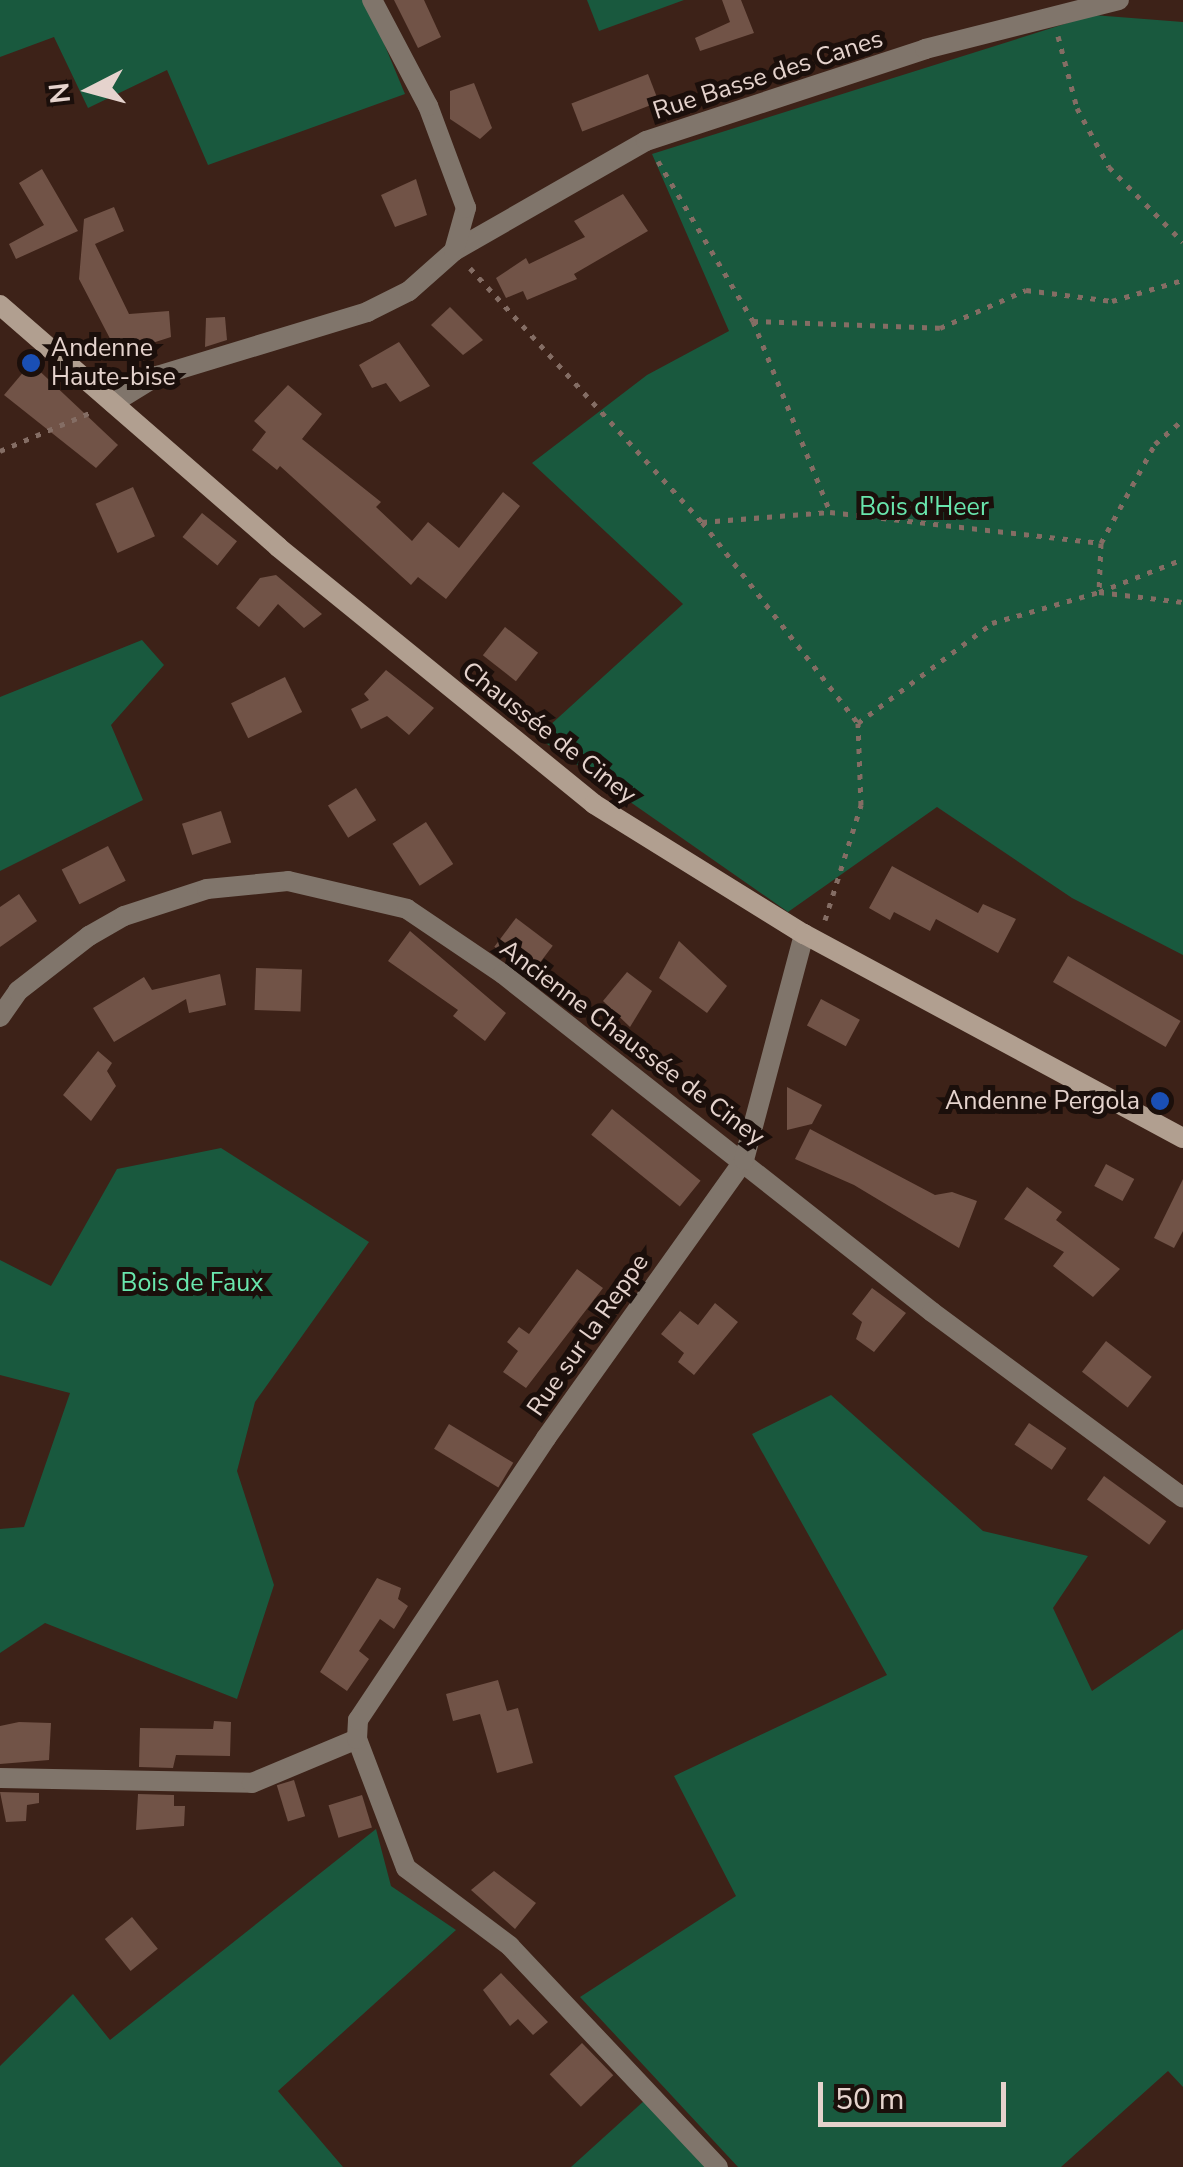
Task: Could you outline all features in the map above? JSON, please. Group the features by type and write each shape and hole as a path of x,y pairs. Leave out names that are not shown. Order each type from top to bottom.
{"main road":[{"name":"Chaussée de Ciney","path":"0,306 594,804 812,938 1183,1138"}],"street":[{"path":"372,0 428,106 466,208 454,251"},
{"name":"Rue Basse des Canes","path":"113,403 158,376 367,312 409,291 454,251 646,141 1052,13 1119,0"},
{"name":"Ancienne Chaussée de Ciney","path":"0,1017 50,963 124,916 192,893 254,882 325,887 407,909 744,1160 932,1312 1183,1498"},
{"name":"Rue sur la Reppe","path":"357,1740 358,1720 546,1438 744,1160 812,938"},
{"path":"0,1778 252,1783 357,1740 406,1868 510,1946 718,2167"}],"path":[{"path":"1052,13 1077,108 1109,167 1183,242"},
{"path":"646,141 753,320 830,512"},
{"path":"454,251 702,522 858,723 861,805 812,938"},
{"path":"753,320 940,328 1026,290 1112,301 1183,280"},
{"path":"0,451 113,403"},
{"path":"1098,592 1101,543 1155,444 1183,420"},
{"path":"702,522 830,512 1101,543"},
{"path":"858,723 992,623 1098,592 1183,559"},
{"path":"1098,592 1183,602"}],"green space":[{"path":"0,0 366,0 405,94 208,165 167,70 88,108 54,37 0,57"},
{"path":"587,0 684,0 599,31"},
{"name":"Bois d'Heer","path":"1093,15 1183,22 1183,955 1072,898 937,807 788,912 537,737 683,604 532,463 647,375 729,331 652,154"},
{"path":"142,640 164,665 111,725 143,800 0,871 0,697"},
{"name":"Bois de Faux","path":"221,1148 369,1242 255,1402 237,1471 274,1585 237,1699 45,1623 0,1653 0,1529 24,1527 70,1393 0,1375 0,1260 51,1286 117,1169"},
{"path":"831,1395 983,1531 1088,1556 1053,1608 1092,1691 1183,1629 1183,2087 1168,2071 1061,2167 738,2167 580,1997 736,1896 674,1776 887,1675 752,1434"},
{"path":"376,1829 391,1886 456,1930 278,2091 343,2167 0,2167 0,2066 73,1994 110,2040"},
{"path":"645,2100 705,2167 571,2167"}],"building":[{"path":"394,0 424,0 441,37 418,48"},
{"path":"722,0 741,0 754,33 700,51 695,38 730,22"},
{"path":"648,74 659,102 582,131 571,103"},
{"path":"474,83 492,128 480,139 450,119 450,91"},
{"path":"42,169 78,231 16,259 9,244 44,225 19,183"},
{"path":"416,179 427,215 395,227 381,195"},
{"path":"623,194 648,231 574,274 577,279 527,300 523,291 506,298 496,278 526,258 529,264 585,237 574,221"},
{"path":"114,207 124,231 95,244 129,314 169,311 171,337 118,354 79,279 84,219"},
{"path":"450,307 483,340 463,355 431,325"},
{"path":"225,317 227,340 205,347 206,318"},
{"path":"399,342 430,386 400,402 386,383 372,388 359,365"},
{"path":"31,363 118,445 96,468 4,395"},
{"path":"288,385 322,414 302,439 381,502 376,507 412,541 428,522 459,548 503,492 520,506 446,599 418,577 411,585 280,466 277,470 252,450 266,432 254,421"},
{"path":"133,487 155,536 118,553 96,504"},
{"path":"202,513 237,541 217,565 182,537"},
{"path":"276,575 322,614 304,628 278,604 259,627 236,608 260,578"},
{"path":"505,627 538,653 516,681 483,655"},
{"path":"386,670 434,708 409,735 387,716 361,729 351,709 369,700 364,694"},
{"path":"285,677 302,712 248,738 231,703"},
{"path":"356,788 376,820 348,838 328,805"},
{"path":"221,811 231,842 192,855 182,824"},
{"path":"426,822 453,864 420,886 392,844"},
{"path":"108,846 126,881 79,904 62,870"},
{"path":"892,866 978,913 983,904 1016,919 998,953 936,919 930,931 894,912 890,920 869,908"},
{"path":"19,894 37,921 0,947 0,907"},
{"path":"516,918 553,946 531,974 494,947"},
{"path":"410,931 506,1013 485,1041 453,1016 458,1010 388,961"},
{"path":"679,941 727,986 707,1013 659,978"},
{"path":"1068,956 1181,1021 1166,1047 1053,982"},
{"path":"256,968 302,970 301,1012 255,1010"},
{"path":"627,972 652,991 630,1027 603,1001"},
{"path":"220,974 226,1005 189,1013 186,999 114,1042 93,1008 144,977 152,990"},
{"path":"821,999 860,1020 846,1046 807,1025"},
{"path":"98,1051 112,1063 107,1071 116,1086 91,1121 63,1095"},
{"path":"787,1087 822,1105 812,1124 787,1130"},
{"path":"612,1109 701,1181 680,1206 591,1135"},
{"path":"810,1129 935,1195 952,1192 977,1201 959,1248 854,1185 795,1159"},
{"path":"1106,1164 1134,1179 1123,1201 1094,1186"},
{"path":"1183,1179 1183,1231 1174,1248 1154,1238"},
{"path":"1027,1187 1062,1212 1056,1220 1120,1269 1093,1297 1053,1266 1064,1252 1004,1219"},
{"path":"577,1269 603,1288 526,1388 503,1372 518,1351 507,1342 519,1327 529,1334"},
{"path":"872,1288 906,1313 874,1352 856,1339 862,1322 852,1314"},
{"path":"715,1303 738,1322 694,1375 678,1362 684,1353 661,1334 680,1311 698,1325"},
{"path":"1106,1341 1152,1377 1128,1407 1082,1372"},
{"path":"1029,1423 1066,1448 1052,1470 1014,1445"},
{"path":"449,1424 513,1463 498,1487 434,1449"},
{"path":"1104,1476 1166,1521 1149,1545 1087,1499"},
{"path":"377,1578 401,1588 398,1599 408,1606 394,1629 380,1619 359,1651 369,1659 347,1691 320,1672"},
{"path":"498,1680 507,1711 518,1708 533,1763 497,1773 480,1714 453,1721 446,1694"},
{"path":"214,1721 231,1722 230,1756 176,1755 173,1768 139,1767 140,1728 213,1729"},
{"path":"51,1723 49,1760 0,1764 0,1726"},
{"path":"294,1780 305,1816 288,1822 277,1785"},
{"path":"0,1792 39,1793 39,1803 27,1805 26,1821 6,1822"},
{"path":"138,1794 174,1795 174,1806 185,1806 184,1826 136,1830"},
{"path":"362,1795 372,1828 338,1838 329,1805"},
{"path":"494,1871 536,1903 515,1929 471,1890"},
{"path":"132,1917 158,1949 131,1971 105,1939"},
{"path":"501,1973 548,2022 533,2035 518,2019 510,2026 483,1990"},
{"path":"582,2043 613,2075 581,2107 550,2074"}],"place":[{"name":"Andenne Haute-bise","path":"31,363"},
{"name":"Andenne Pergola","path":"1160,1101"}]}
